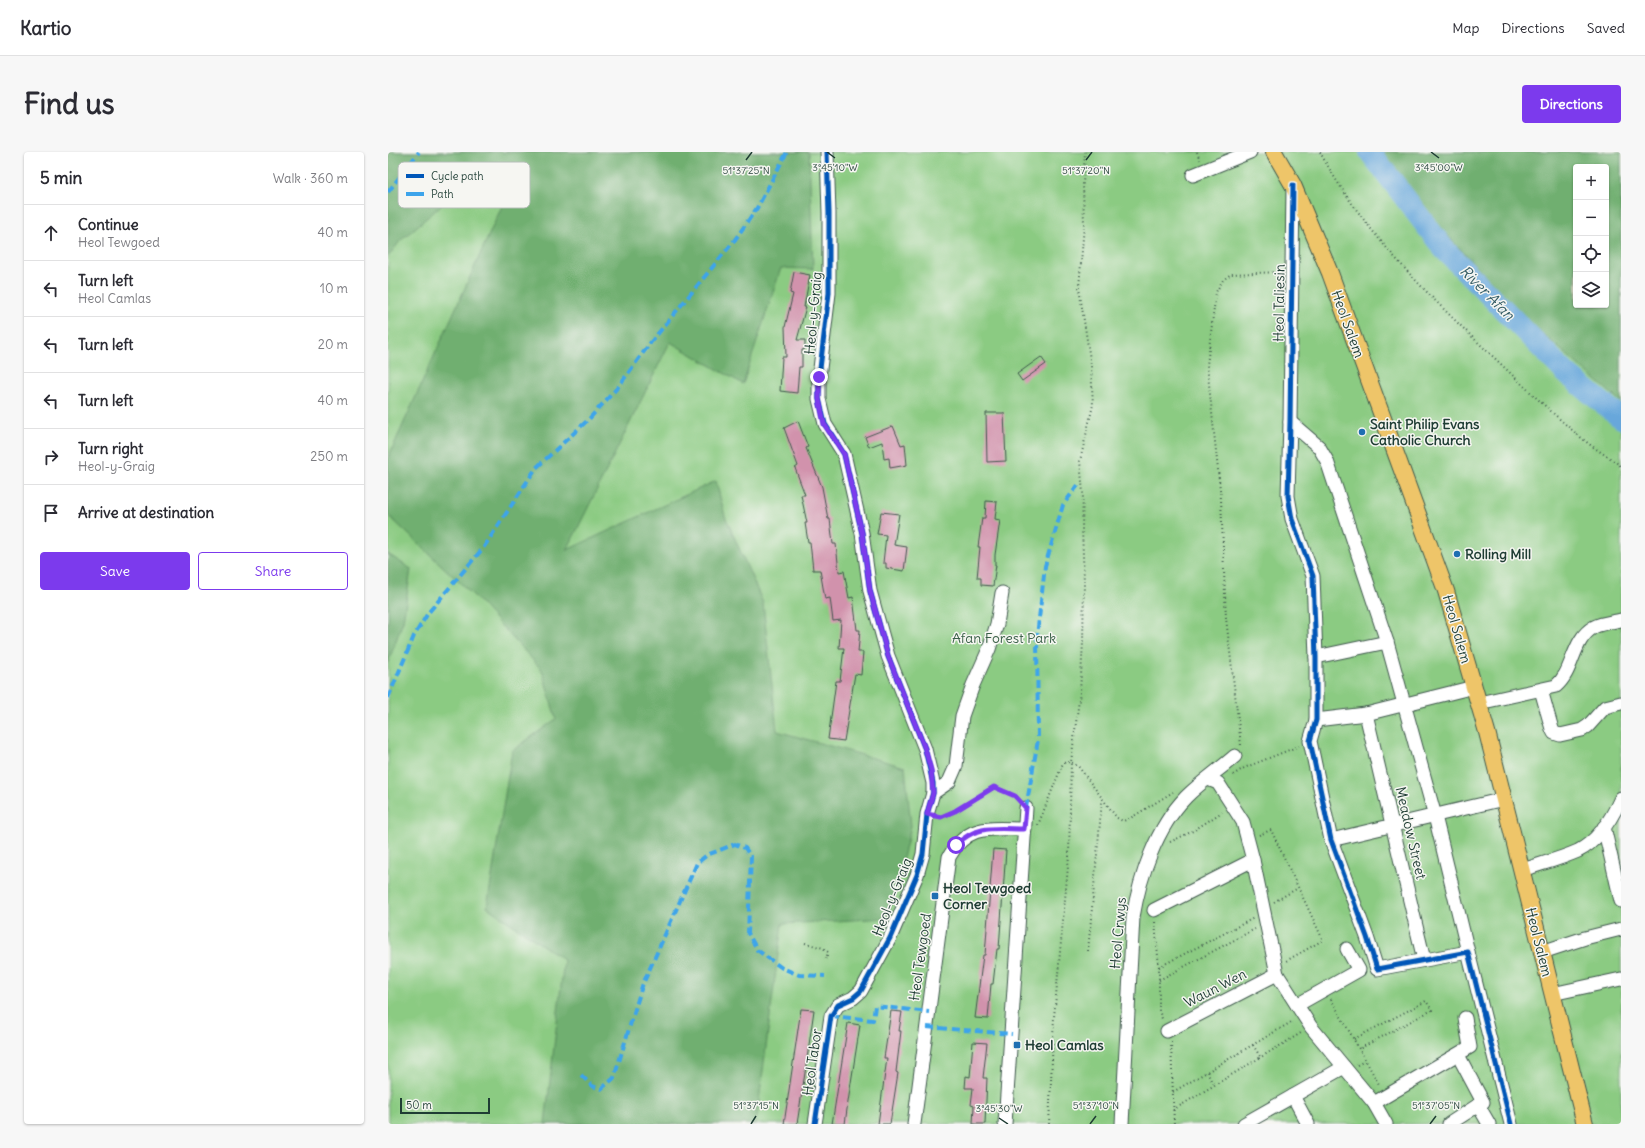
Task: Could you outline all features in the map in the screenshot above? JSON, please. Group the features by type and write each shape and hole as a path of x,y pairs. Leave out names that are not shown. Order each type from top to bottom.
{"main road":[{"name":"Heol Salem","path":"1274,152 1294,185 1330,273 1446,591 1479,703 1585,1124"}],"street":[{"name":"Heol-y-Graig","path":"827,152 829,293 819,377 819,399 824,424 844,454 862,533 870,591 888,656 925,749 931,770 933,793 927,814 923,854 917,875 890,938 861,991 853,998 838,1005"},
{"path":"1193,175 1250,152"},
{"name":"Heol Taliesin","path":"1294,185 1288,496 1292,519 1313,576 1316,657 1316,720 1310,741"},
{"path":"1290,422 1319,447 1327,461 1387,642 1435,816 1510,1124"},
{"path":"933,793 949,782 956,766 962,716 973,685 989,649 1002,593"},
{"path":"1479,703 1556,686 1563,680 1581,640 1587,633 1595,627 1621,620"},
{"path":"1316,657 1387,642"},
{"path":"1316,720 1366,714 1474,687"},
{"path":"1541,690 1552,729 1554,733 1560,735 1582,730 1588,726 1605,707 1621,703"},
{"name":"Meadow Street","path":"1366,714 1424,960"},
{"path":"1310,741 1332,840 1377,969 1468,952"},
{"name":"Heol Crwys","path":"1122,1124 1133,917 1138,891 1153,850 1169,820 1199,784 1213,781 1240,754"},
{"path":"1213,781 1233,805 1243,822 1253,860 1277,970 1311,1027 1374,1103 1386,1124"},
{"path":"1522,870 1579,850 1591,841 1604,827 1614,813 1621,798"},
{"path":"1332,840 1504,799"},
{"path":"1005,1124 1026,808"},
{"path":"1604,827 1621,901"},
{"name":"Heol Tewgoed","path":"914,1124 949,857 956,845 965,836 978,831 989,829 1024,829"},
{"path":"1154,910 1253,860"},
{"path":"1542,952 1585,938 1621,929"},
{"path":"1300,1010 1326,989 1359,970 1347,949"},
{"name":"Waun Wen","path":"1167,1031 1277,970"},
{"path":"1552,994 1621,979"},
{"name":"Heol Tabor","path":"815,1124 831,1016 838,1005"},
{"path":"1374,1103 1470,1047 1465,1018"},
{"path":"1449,1124 1482,1102 1458,1054"},
{"path":"1244,1124 1344,1067"},
{"path":"1293,1096 1308,1124"},
{"path":"1478,1105 1489,1124"}],"path":[{"path":"1049,1124 1054,1017 1069,856 1071,762 1080,692 1083,643 1083,493 1080,461 1093,405 1091,366 1079,288 1084,225 1083,184 1085,152"},
{"path":"1320,152 1334,177 1388,250 1434,299 1522,385 1584,440 1621,466"},
{"path":"1244,768 1240,754 1226,618 1221,499 1207,364 1216,292 1223,280 1231,274 1292,271"},
{"path":"1213,781 1310,741"},
{"path":"1038,825 1063,763 1071,762 1078,766 1102,800 1117,818 1122,821 1129,819 1174,792"},
{"path":"927,814 941,817 955,811 994,787 1015,796 1026,808"},
{"path":"1088,951 1102,800"},
{"path":"1170,842 1193,831 1233,805"},
{"path":"1271,830 1324,940 1277,970"},
{"path":"1159,980 1265,914 1298,888"},
{"path":"1159,967 1265,914"},
{"path":"805,944 823,948 828,952 826,959"},
{"path":"1326,989 1385,1096"},
{"path":"1354,1039 1426,1001 1432,1010 1359,1049"},
{"path":"1173,1092 1253,1045 1300,1010"},
{"path":"1174,1110 1311,1027"},
{"path":"1253,1045 1261,1058"},
{"path":"1207,1072 1214,1086"}],"green space":[{"name":"Afan Forest Park","path":"388,152 1621,152 1621,1124 388,1124"},
{"path":"388,152 809,152 813,269 781,268 743,384 670,342 567,550 716,481 725,516 763,603 777,731 905,767 911,826 888,918 782,924 756,1124 545,1124 564,960 487,907 512,751 556,719 542,670 473,595 388,515 388,458 501,208 530,208 530,162 398,162 398,208 438,208 400,241 388,257"},
{"path":"1380,152 1621,152 1621,402 1529,322 1428,215"},
{"path":"388,554 411,569 403,621 388,663"}],"building":[{"path":"794,272 810,275 804,307 806,307 797,340 805,340 805,349 802,350 802,367 799,367 797,393 780,391 782,357 786,357 785,327 793,294 790,293"},
{"path":"1041,357 1046,364 1022,381 1017,374"},
{"path":"986,413 1004,413 1006,461 987,462"},
{"path":"798,421 808,447 806,448 822,487 828,519 830,519 833,544 836,544 839,572 844,571 849,598 853,597 857,630 860,630 858,652 863,652 861,675 855,674 844,741 828,739 836,681 840,681 844,648 839,648 841,620 833,621 830,598 825,599 820,570 813,570 810,542 808,542 805,523 807,523 801,495 805,495 795,468 798,466 784,428"},
{"path":"893,426 901,445 905,444 907,465 890,468 889,458 884,459 882,442 869,447 865,437"},
{"path":"986,501 997,502 995,519 1000,520 995,555 996,565 993,586 981,585 981,578 977,578 980,547 978,547 982,518 985,518"},
{"path":"881,512 899,514 894,545 907,547 904,571 886,568 886,563 883,563 886,535 877,534"},
{"path":"993,849 1006,850 999,949 997,949 993,984 991,984 988,1019 975,1018 983,955 985,955"},
{"path":"801,1009 814,1010 805,1073 797,1124 784,1124"},
{"path":"891,1011 902,1012 896,1072 898,1073 890,1124 878,1124 887,1058 884,1058"},
{"path":"848,1023 860,1025 845,1124 832,1124"},
{"path":"973,1042 987,1043 983,1078 987,1078 985,1124 973,1124 974,1106 971,1105 973,1088 965,1088 966,1076 970,1077"}],"waterway":[{"name":"River Afan","path":"1370,152 1444,249 1567,374 1621,418"}],"marked path":[{"path":"411,162 419,152"},
{"path":"388,698 414,636 428,613 484,547 536,468 589,419 618,387 651,342 734,241 757,208 787,152"},
{"path":"388,192 398,179"},
{"path":"1026,808 1038,740 1037,636 1045,566 1063,505 1079,484"},
{"path":"581,1075 592,1086 601,1089 614,1078 642,986 697,863 707,855 735,844 745,848 751,857 748,933 757,950 782,968 799,975 825,976"},
{"path":"831,1016 873,1020 875,1006 929,1012"},
{"path":"927,1027 1012,1034"}],"cycle path":[{"path":"815,1124 831,1016 838,1005 853,998 861,991 890,938 917,875 923,854 927,814 933,793 933,783 925,749 888,656 870,591 862,533 844,454 825,424 819,399 819,377 829,293 827,152"},
{"path":"1293,185 1288,496 1292,519 1313,576 1316,657 1316,720 1310,741 1331,840 1367,937 1377,969 1468,952 1511,1124"}],"place":[{"name":"Saint Philip Evans Catholic Church","path":"1362,432"},
{"name":"Rolling Mill","path":"1457,554"},
{"name":"Heol Tewgoed Corner","path":"935,896"},
{"name":"Heol Camlas","path":"1017,1045"}],"route":[{"path":"819,377 819,399 824,424 844,454 862,533 870,591 888,656 925,749 931,770 933,793 927,814 941,817 955,811 994,787 1015,796 1026,808 1024,829 989,829 978,831 965,836 956,845"}]}
